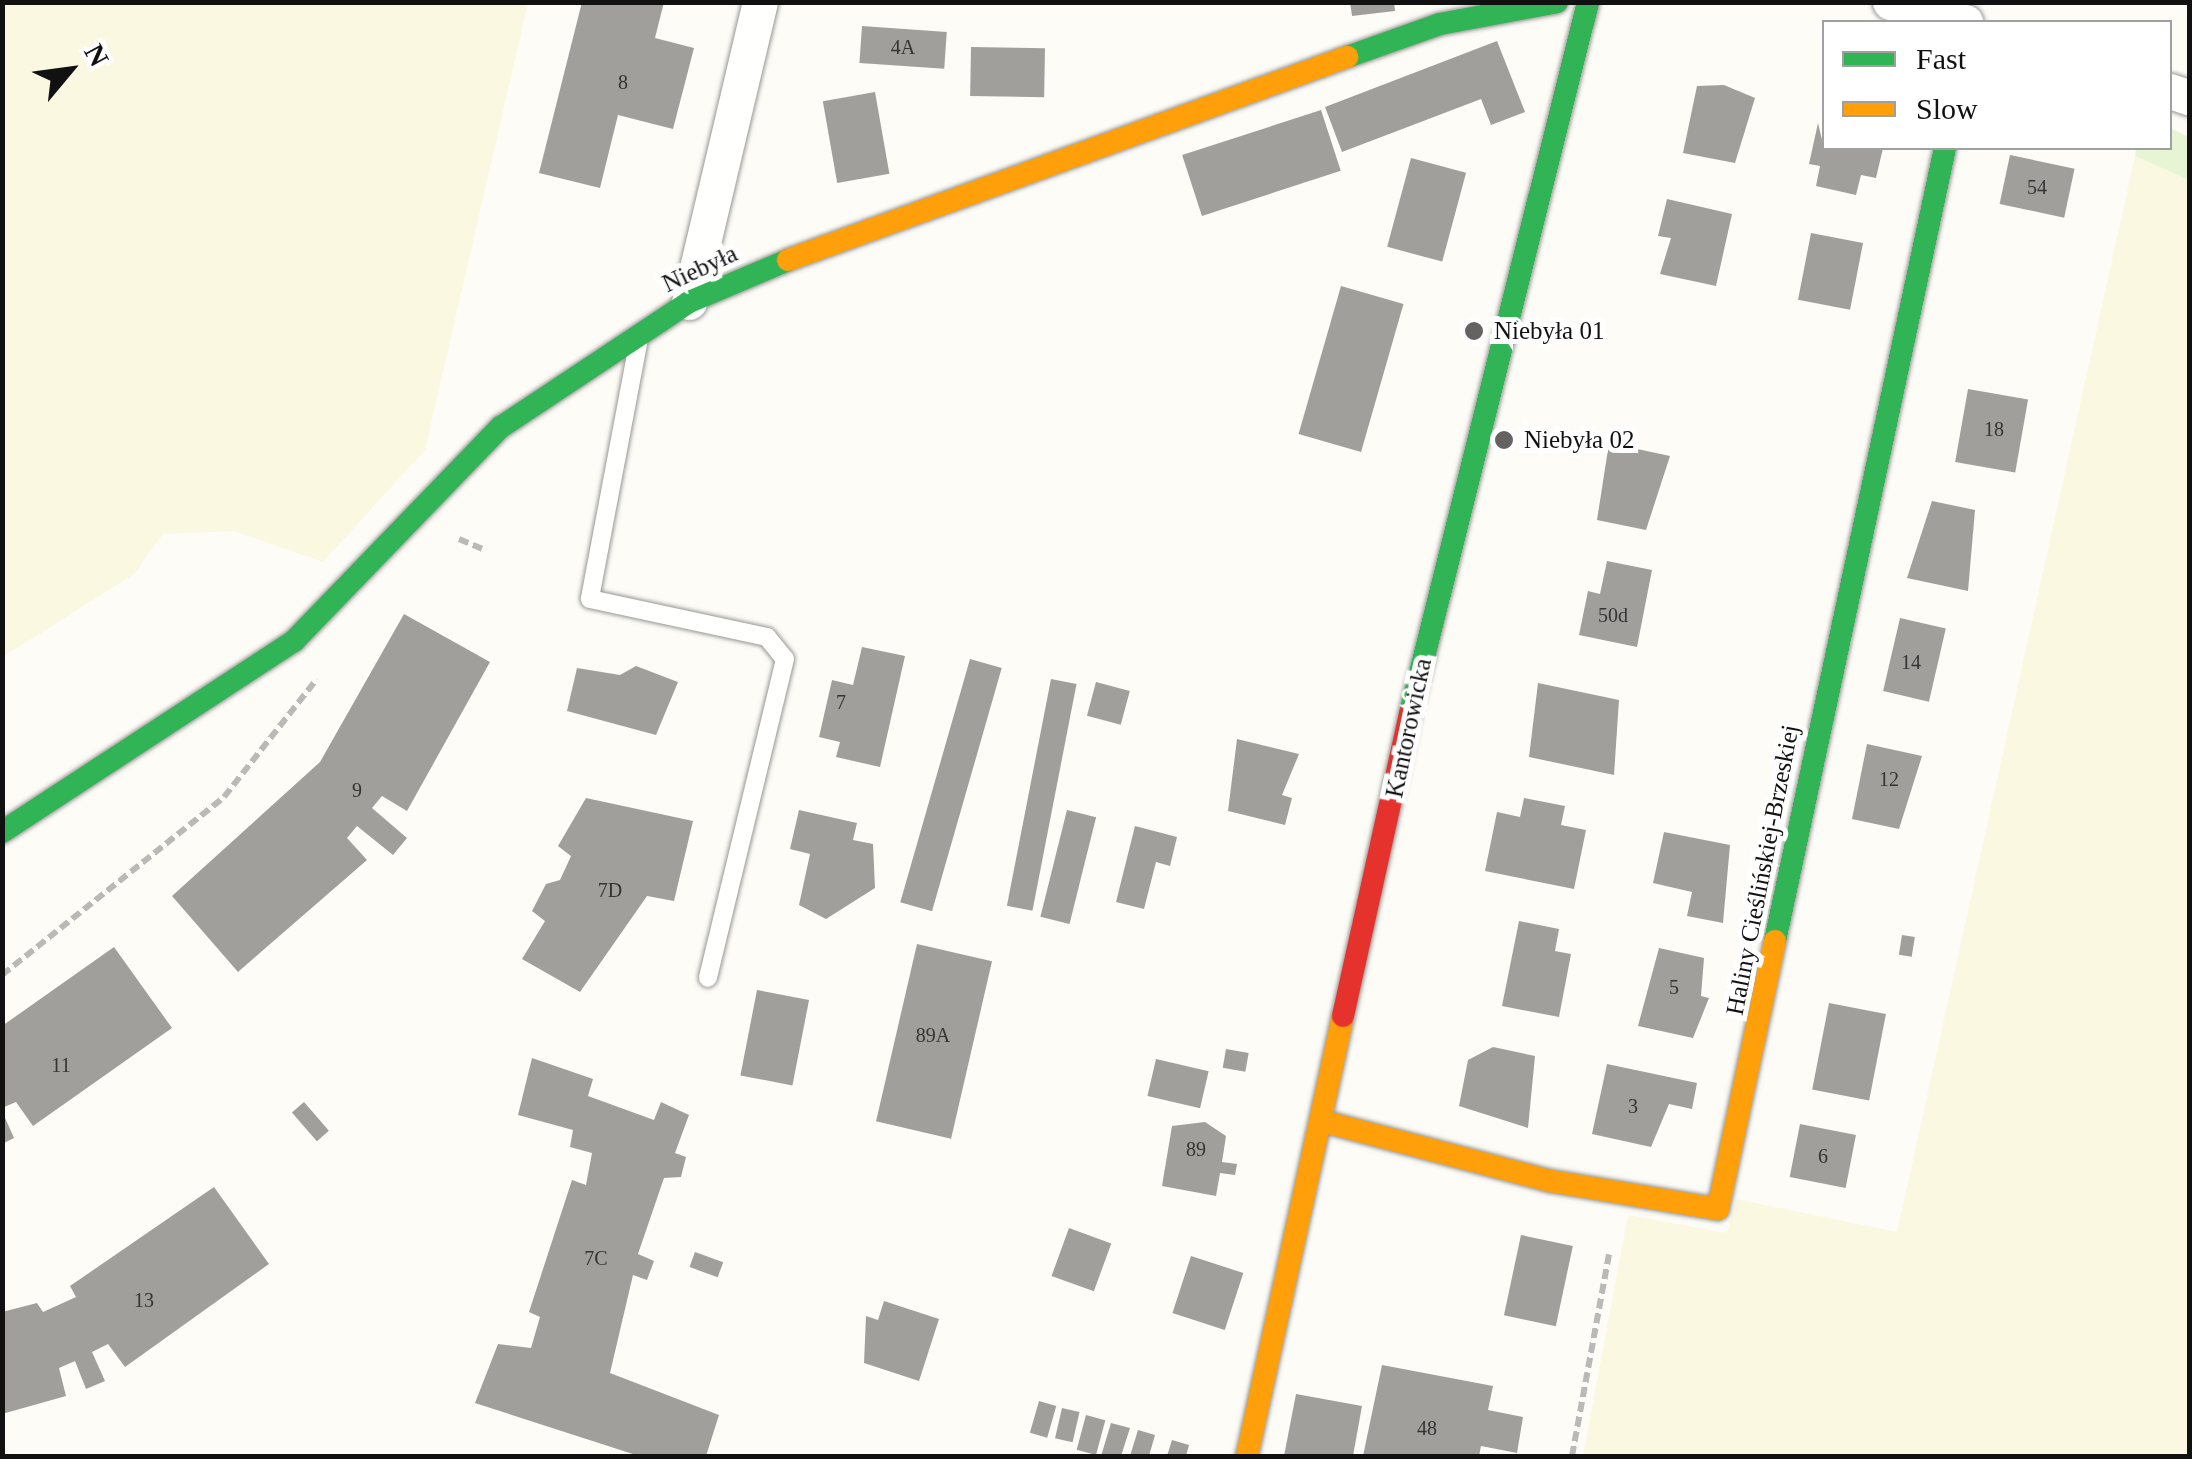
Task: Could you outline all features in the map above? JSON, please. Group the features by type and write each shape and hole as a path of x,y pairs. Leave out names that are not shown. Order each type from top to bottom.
{"street":[{"path":"689,302 760,2"},
{"name":"Niebyła","path":"2,832 294,641 501,427 642,329 689,302 883,219 1440,24 1557,2"},
{"name":"Kantorowicka","path":"1246,1456 1325,1122 1451,525 1588,2"},
{"path":"1890,2 1958,20"},
{"name":"Haliny Cieślińskiej-Brzeskiej","path":"1325,1122 1550,1181 1718,1209 1945,150"}],"lane":[{"path":"642,329 590,598 766,636 784,659 708,978"}],"path":[{"path":"450,546 464,535 482,549"},
{"path":"2,975 224,797 325,665"},
{"path":"1572,1456 1609,1254"}],"shaded area":[{"path":"3,2 528,3 425,450 323,562 234,531 163,534 134,574 3,657"},
{"path":"2135,156 2189,180 2189,1456 1583,1456 1628,1215 1727,1233 1736,1199 1897,1232"}],"green space":[{"path":"2172,129 2189,137 2189,180 2135,156 2136,150 2172,150"}],"building":[{"path":"582,2 664,2 655,38 694,48 673,129 618,115 600,188 539,173"},
{"path":"1350,2 1394,2 1395,11 1352,16"},
{"path":"862,26 947,32 944,69 859,63"},
{"path":"1497,41 1525,112 1491,125 1481,99 1342,152 1325,107"},
{"path":"971,47 1045,48 1044,97 970,96"},
{"path":"1724,85 1755,98 1735,163 1683,153 1697,86"},
{"path":"875,92 889,174 837,183 823,101"},
{"path":"1321,110 1341,171 1202,216 1182,155"},
{"path":"1818,123 1822,150 1883,150 1876,178 1861,175 1856,195 1816,186 1820,166 1809,164"},
{"path":"2010,155 2075,169 2064,218 2000,204"},
{"path":"1411,158 1466,173 1442,262 1387,247"},
{"path":"1667,199 1732,214 1716,286 1660,274 1671,238 1658,236"},
{"path":"1811,233 1863,243 1850,310 1798,300"},
{"path":"1341,286 1403,304 1361,452 1299,434"},
{"path":"1968,389 2028,400 2015,472 1955,462"},
{"path":"1609,443 1670,456 1646,530 1597,520"},
{"path":"1932,501 1975,510 1968,591 1907,578"},
{"path":"1607,561 1652,570 1637,647 1579,635 1588,591 1600,594"},
{"path":"404,614 490,662 407,811 382,796 372,808 407,838 393,855 357,826 347,838 367,860 238,972 172,896 320,762"},
{"path":"1900,618 1946,629 1929,702 1883,691"},
{"path":"862,647 905,656 880,767 836,757 840,742 819,737 832,680 853,685"},
{"path":"970,659 1002,668 932,911 900,902"},
{"path":"636,666 678,682 656,735 567,711 577,668 620,675"},
{"path":"1051,679 1077,684 1032,911 1007,906"},
{"path":"1096,682 1130,691 1121,725 1087,716"},
{"path":"1538,683 1619,700 1614,775 1529,757"},
{"path":"1237,739 1299,754 1282,795 1292,798 1285,825 1228,811"},
{"path":"1867,744 1922,756 1899,829 1852,819"},
{"path":"586,798 693,821 674,901 647,896 580,992 522,959 545,921 532,911 546,884 560,880 571,856 558,846"},
{"path":"1524,798 1565,806 1561,825 1586,830 1574,889 1485,871 1497,812 1520,817"},
{"path":"799,810 857,823 853,840 873,844 875,888 826,919 799,905 810,854 790,849"},
{"path":"1067,810 1096,817 1069,924 1040,917"},
{"path":"1135,826 1177,837 1170,866 1156,862 1144,909 1116,902"},
{"path":"1664,832 1730,845 1723,923 1687,916 1692,892 1653,883"},
{"path":"1519,921 1559,929 1555,951 1571,954 1559,1017 1502,1006"},
{"path":"1902,935 1915,937 1912,957 1899,955"},
{"path":"917,944 992,961 951,1139 876,1121"},
{"path":"114,947 172,1028 33,1126 16,1102 2,1108 2,1026"},
{"path":"1659,948 1704,958 1701,996 1709,998 1693,1038 1638,1026"},
{"path":"757,990 809,1000 792,1086 740,1075"},
{"path":"1829,1003 1886,1014 1869,1100 1812,1089"},
{"path":"1493,1047 1535,1056 1528,1128 1459,1106 1468,1060"},
{"path":"1226,1049 1249,1053 1245,1072 1223,1068"},
{"path":"532,1058 593,1079 588,1096 654,1120 661,1102 689,1115 675,1153 686,1157 681,1177 664,1178 638,1254 654,1261 647,1280 633,1275 610,1373 719,1415 706,1456 639,1456 475,1403 498,1344 531,1348 540,1317 529,1312 572,1180 586,1185 592,1153 570,1147 573,1130 518,1115"},
{"path":"1156,1059 1209,1071 1200,1108 1147,1096"},
{"path":"1607,1064 1697,1083 1692,1109 1669,1104 1651,1147 1592,1134"},
{"path":"304,1102 329,1131 317,1141 292,1112"},
{"path":"2,1111 14,1138 2,1144"},
{"path":"1205,1122 1226,1136 1222,1162 1237,1164 1235,1175 1220,1173 1216,1196 1162,1186 1172,1126"},
{"path":"1800,1124 1856,1135 1846,1188 1790,1177"},
{"path":"214,1187 269,1264 125,1367 108,1344 92,1352 105,1381 86,1389 75,1361 59,1368 66,1396 2,1414 2,1312 37,1303 43,1312 76,1297 70,1286"},
{"path":"1069,1228 1111,1243 1094,1291 1052,1276"},
{"path":"1521,1235 1573,1246 1556,1326 1504,1315"},
{"path":"695,1252 723,1262 718,1277 690,1267"},
{"path":"1191,1256 1243,1273 1225,1330 1172,1313"},
{"path":"884,1301 939,1319 919,1381 864,1363 866,1316 878,1320"},
{"path":"1382,1365 1493,1386 1488,1410 1523,1417 1517,1453 1481,1446 1479,1456 1363,1456"},
{"path":"1296,1394 1362,1406 1353,1456 1284,1456"},
{"path":"1039,1401 1056,1406 1047,1438 1030,1433"},
{"path":"1062,1408 1080,1412 1073,1442 1055,1438"},
{"path":"1086,1415 1105,1420 1096,1455 1077,1450"},
{"path":"1111,1423 1130,1428 1121,1456 1101,1456"},
{"path":"1138,1430 1155,1435 1149,1456 1130,1456"},
{"path":"1172,1440 1189,1445 1186,1456 1167,1456"}],"traffic: fast":[{"path":"1347,57 1440,24 1557,2"},
{"path":"1410,713 1588,2"},
{"path":"1775,941 1945,150"},
{"path":"2,832 294,641 501,427 689,302 788,260"}],"traffic: slow":[{"path":"788,260 1347,57"},
{"path":"1325,1122 1550,1181 1718,1209 1775,941"},
{"path":"1247,1456 1343,1016"}],"traffic: jam":[{"path":"1343,1016 1410,713"}],"place":[{"name":"Niebyła 01","path":"1474,331"},
{"name":"Niebyła 02","path":"1504,440"}]}
